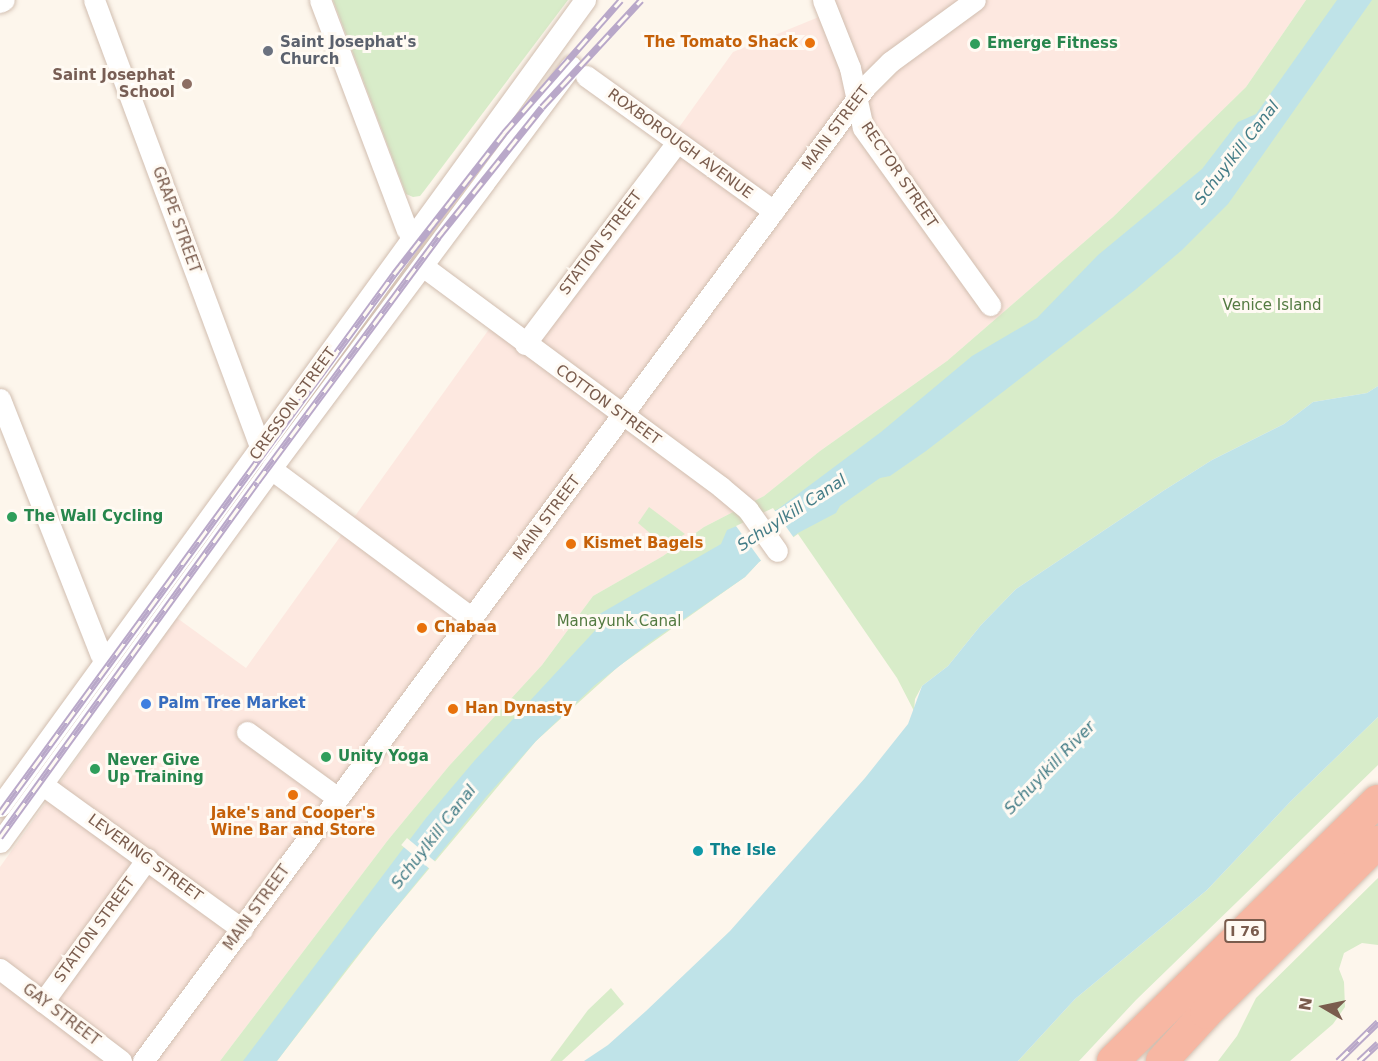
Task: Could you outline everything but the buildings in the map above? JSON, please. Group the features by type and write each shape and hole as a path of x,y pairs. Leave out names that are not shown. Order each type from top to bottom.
{"highway":[{"name":"I 76","path":"1113,1061 1378,801"},
{"name":"I 76","path":"1162,1061 1206,1012 1378,842"}],"street":[{"path":"0,2 4,0"},
{"name":"GRAPE STREET","path":"94,0 258,441"},
{"path":"320,0 407,231"},
{"name":"CRESSON STREET","path":"0,842 565,61 585,0"},
{"name":"RECTOR STREET","path":"823,0 850,68 861,122 869,137 990,304"},
{"name":"MAIN STREET","path":"144,1061 856,100 890,62 975,0"},
{"name":"CRESSON STREET","path":"1,795 565,61"},
{"name":"ROXBOROUGH AVENUE","path":"565,61 774,211"},
{"name":"STATION STREET","path":"525,344 677,142"},
{"name":"COTTON STREET","path":"428,270 721,487 752,515 777,550"},
{"path":"0,399 101,655"},
{"path":"281,477 472,618"},
{"path":"247,732 338,798"},
{"name":"LEVERING STREET","path":"47,788 242,929"},
{"name":"STATION STREET","path":"43,1002 147,860"},
{"name":"GAY STREET","path":"0,969 122,1061"}],"shaded area":[{"path":"827,0 1306,0 1246,87 1113,217 947,361 820,451 764,496 704,527 663,556 593,596 542,665 449,766 388,840 220,1061 0,1061 0,867 177,618 246,668 492,325 521,348 733,52 831,12"}],"green space":[{"path":"333,0 568,0 424,191 420,196 413,197 406,194"},
{"name":"Venice Island","path":"1306,0 1378,0 1378,386 1367,393 1313,402 1284,424 1212,460 1016,589 981,625 948,666 922,686 915,699 914,711 897,678 798,534 759,562 745,577 619,666 536,741 382,925 277,1061 220,1061 388,840 449,766 542,665 593,596 663,556 704,527 764,496 820,451 947,361 1113,217 1246,87"},
{"path":"649,507 685,534 665,546 638,523"},
{"path":"1378,717 1378,765 1136,1000 1079,1061 1018,1061 1075,999 1207,890 1291,801"},
{"path":"1378,878 1378,945 1362,943 1344,953 1339,969 1344,982 1345,1007 1333,1024 1290,1061 1218,1061 1237,1036 1256,998"},
{"path":"611,988 624,1004 562,1061 550,1061 588,1010"}],"water":[{"name":"Manayunk Canal","path":"1337,0 1372,0 1228,204 1182,250 1135,290 926,451 890,476 880,478 840,506 836,513 798,533 759,562 745,577 649,643 595,685 536,741 486,797 351,963 277,1061 243,1061 426,818 475,760 602,623 596,616 721,544 727,530 778,509 881,432 972,356 1037,318 1098,255 1202,169 1238,122 1256,114"},
{"name":"Schuylkill River","path":"1378,386 1378,717 1291,801 1207,890 1075,999 1018,1061 584,1061 608,1045 730,931 865,778 908,724 922,686 948,666 981,625 1016,589 1212,460 1284,424 1313,402 1367,393"}],"pier":[{"path":"773,508 794,538 762,562 736,526"},
{"path":"407,838 437,863 431,870 401,845"}],"railway":[{"path":"0,813 394,274 504,133 621,0"},
{"path":"0,837 438,237 542,107 641,0"},
{"path":"1338,1061 1378,1022"},
{"path":"1359,1061 1378,1043"}],"place":[{"name":"The Tomato Shack","path":"810,43"},
{"name":"Emerge Fitness","path":"975,44"},
{"name":"Saint Josephat's Church","path":"268,51"},
{"name":"Saint Josephat School","path":"187,84"},
{"name":"The Wall Cycling","path":"12,517"},
{"name":"Kismet Bagels","path":"571,544"},
{"name":"Chabaa","path":"422,628"},
{"name":"Palm Tree Market","path":"146,704"},
{"name":"Han Dynasty","path":"453,709"},
{"name":"Unity Yoga","path":"326,757"},
{"name":"Never Give Up Training","path":"95,769"},
{"name":"Jake's and Cooper's Wine Bar and Store","path":"293,795"},
{"name":"The Isle","path":"698,851"}],"water label":[{"name":"Schuylkill Canal","path":"1237,153"},
{"name":"Schuylkill Canal","path":"792,513"},
{"name":"Schuylkill Canal","path":"434,837"}]}
